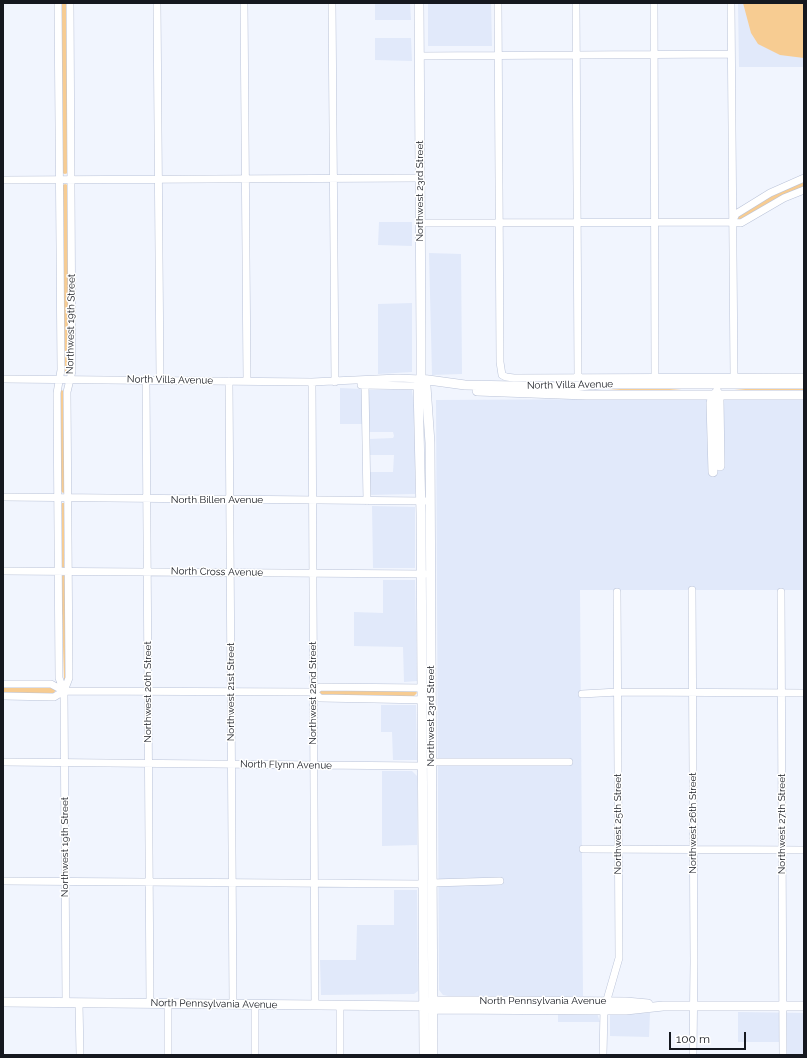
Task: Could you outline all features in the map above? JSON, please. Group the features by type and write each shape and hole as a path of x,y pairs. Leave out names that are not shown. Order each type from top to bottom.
{"main road":[{"name":"Northwest 23rd Street","path":"419,3 423,418 419,444 421,544 426,574 431,640 427,700 432,804 432,834 428,883 430,1005 424,1055"},
{"name":"North Villa Avenue","path":"422,383 567,387 601,384 693,385 730,381 804,384"},
{"path":"716,469 711,403 713,396 730,381"},
{"name":"North Villa Avenue","path":"422,383 509,393 713,396 804,395"},
{"path":"567,387 589,395 601,384"},
{"path":"693,385 713,396"},
{"name":"Northwest 23rd Street","path":"423,418 430,443 431,524 422,640 427,688"},
{"path":"419,444 430,443"},
{"path":"420,471 430,471"},
{"path":"421,514 431,524 421,544"},
{"path":"422,640 431,640"},
{"name":"Northwest 23rd Street","path":"427,700 422,766 422,834 423,873 428,883 423,901 433,1055"},
{"path":"422,804 432,804"},
{"path":"422,834 432,834"},
{"name":"North Pennsylvania Avenue","path":"3,1002 340,1005 568,1005 606,1006 626,1010 663,1006 804,1006"}],"street":[{"name":"Northwest 19th Street","path":"58,3 61,370 57,392 59,571 58,678 64,691"},
{"name":"Northwest 19th Street","path":"66,1003 64,691 69,678 67,392 72,371 70,3"},
{"path":"157,3 160,380"},
{"path":"244,3 247,381"},
{"path":"332,3 336,382"},
{"path":"498,3 499,223"},
{"path":"576,3 578,378"},
{"path":"654,3 656,378"},
{"path":"730,381 732,222 731,3"},
{"path":"419,56 731,54"},
{"path":"3,180 420,178"},
{"path":"732,222 736,214 770,193 804,178"},
{"path":"420,223 741,223 784,198 804,190"},
{"name":"North Villa Avenue","path":"499,223 500,372 507,378 656,378 730,381 804,377"},
{"name":"North Villa Avenue","path":"3,379 336,382 398,378 422,383"},
{"name":"Northwest 20th Street","path":"146,380 150,1003"},
{"name":"Northwest 21st Street","path":"229,381 233,1004"},
{"name":"Northwest 22nd Street","path":"312,382 315,1004"},
{"name":"North Villa Avenue","path":"336,382 365,385 422,383"},
{"path":"365,385 367,501"},
{"name":"North Billen Avenue","path":"3,497 430,501"},
{"name":"North Cross Avenue","path":"3,571 426,574"},
{"name":"Northwest 26th Street","path":"692,590 694,850 693,1055"},
{"name":"Northwest 25th Street","path":"603,1055 606,1006 620,958 617,592"},
{"name":"Northwest 27th Street","path":"781,592 783,1055"},
{"path":"3,684 51,684 64,691 314,692 320,687 427,688"},
{"path":"3,696 54,697 64,691"},
{"path":"314,692 320,698 427,700"},
{"path":"582,694 618,692 804,693"},
{"name":"North Flynn Avenue","path":"3,762 422,766 431,762 569,762"},
{"path":"583,849 804,850"},
{"path":"3,881 314,883 428,883 500,881"},
{"path":"79,1003 80,1055"},
{"path":"168,1003 168,1055"},
{"path":"254,1004 254,1055"},
{"path":"340,1005 340,1055"}],"shaded area":[{"path":"61,3 68,3 68,173 65,174 62,173"},
{"path":"375,3 410,3 411,20 375,20"},
{"path":"428,3 491,3 492,46 428,46"},
{"path":"738,3 804,3 804,67 739,67"},
{"path":"743,3 804,3 804,58 780,55 758,44 751,33"},
{"path":"375,38 411,38 412,61 375,60"},
{"path":"804,181 804,187 740,220 736,218 777,192"},
{"path":"63,185 68,185 69,374 64,373"},
{"path":"379,222 412,222 412,246 378,245"},
{"path":"429,253 461,254 462,374 432,375"},
{"path":"412,303 412,372 378,374 378,304"},
{"path":"768,387 804,388 804,392 723,391"},
{"path":"340,388 362,389 362,424 340,424"},
{"path":"632,388 657,388 694,391 597,391"},
{"path":"62,390 64,392 65,492 63,493 61,491 60,391"},
{"path":"368,390 412,390 415,413 415,494 369,495 369,472 393,472 394,455 369,455 369,439 393,438 394,436 393,432 368,432"},
{"path":"804,398 804,590 580,590 583,996 443,995 439,990 436,400"},
{"path":"62,503 65,503 64,568 62,567"},
{"path":"372,506 415,507 415,568 373,568"},
{"path":"63,575 65,576 66,679 64,681 61,577"},
{"path":"383,580 415,580 417,681 404,682 403,647 354,646 354,612 383,613"},
{"path":"3,686 51,686 56,690 53,694 3,695"},
{"path":"318,689 415,690 417,693 414,696 318,696"},
{"path":"381,705 416,705 417,760 393,760 392,732 381,732"},
{"path":"382,771 412,771 417,776 417,845 382,846"},
{"path":"394,890 417,890 418,991 414,994 321,995 320,960 356,960 357,925 394,925"},
{"path":"738,1012 804,1013 804,1054 787,1054 787,1042 738,1042"},
{"path":"597,1013 600,1022 558,1022 558,1014"},
{"path":"650,1013 649,1037 610,1036 610,1014"}]}
